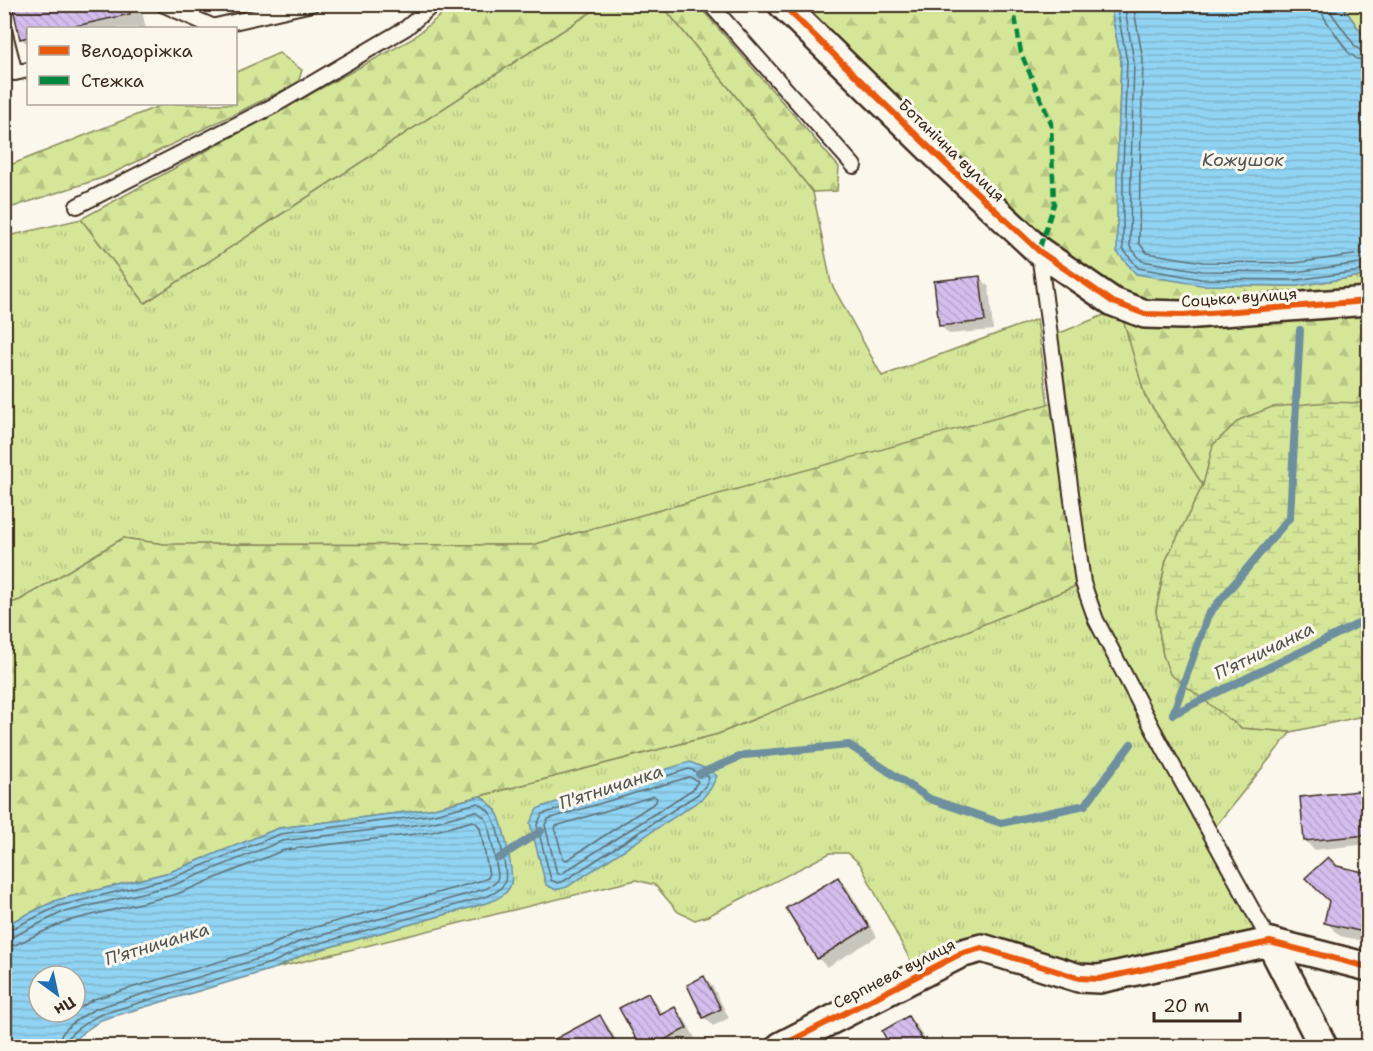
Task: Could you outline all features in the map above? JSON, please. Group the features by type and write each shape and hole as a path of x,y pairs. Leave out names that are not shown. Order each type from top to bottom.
{"street":[{"name":"Ботанічна вулиця","path":"782,4 1039,251 1113,302"},
{"name":"Соцька вулиця","path":"1113,302 1145,314 1183,315 1368,301"},
{"path":"1270,942 1368,967"},
{"path":"1270,942 1323,1047"},
{"name":"Серпнева вулиця","path":"781,1047 960,954 982,948 1079,978 1098,979 1270,942"}],"lane":[{"path":"162,4 208,27"},
{"path":"213,27 263,10 312,4"},
{"path":"77,206 275,105 406,28 434,4"},
{"path":"710,4 854,166"},
{"path":"4,30 15,73 27,70"},
{"path":"1039,251 1083,583 1096,620 1270,942"}],"green space":[{"path":"453,5 602,5 145,303 81,219 412,39"},
{"path":"602,5 662,5 813,192 831,283 882,376 1037,319 1048,405 532,545 164,544 123,538 20,600 5,605 4,237 81,219 145,303"},
{"path":"662,5 698,5 839,167 837,191 813,192"},
{"path":"791,5 1110,5 1121,61 1117,168 1201,285 1296,286 1368,275 1368,676 1323,669 1145,396 1117,298 1043,245"},
{"path":"1342,5 1368,5 1368,42"},
{"path":"279,53 302,70 298,83 105,177 13,207 5,202 5,167 161,105 237,105 237,72"},
{"path":"1121,308 1145,396 1203,485 1166,560 1156,611 1163,655 1241,728 1291,732 1210,833 1270,942 1099,979 982,948 918,975 860,864 848,853 830,853 708,916 695,920 678,912 655,885 636,880 276,968 305,954 490,902 496,810 481,796 718,734 1083,583 1050,337"},
{"path":"1059,401 1083,583 718,734 430,809 279,828 170,872 57,900 5,925 5,605 20,600 123,538 164,544 532,545"},
{"path":"1329,402 1368,405 1368,715 1291,732 1241,728 1170,674 1163,655 1156,611 1166,560 1203,485 1213,445 1239,420 1272,407"}],"water":[{"name":"Кожушок","path":"1110,5 1342,5 1368,42 1368,275 1297,286 1201,285 1136,274 1117,252 1121,61"},
{"path":"690,762 717,776 702,799 567,887 556,890 546,885 530,823 537,809"},
{"path":"481,796 496,810 499,818 505,837 511,883 506,892 490,902 305,954 276,968 101,1020 69,1046 5,1046 5,925 57,900 170,872 279,828 430,809"}],"building":[{"path":"12,4 127,4 130,14 72,27 27,27 27,37 20,39"},
{"path":"980,276 985,321 939,326 934,281"},
{"path":"1368,790 1368,835 1304,841 1300,797"},
{"path":"1328,857 1337,866 1368,873 1368,933 1324,923 1329,901 1305,878"},
{"path":"838,877 869,927 817,959 786,908"},
{"path":"704,976 721,1009 703,1018 687,985"},
{"path":"648,993 660,1015 675,1007 687,1028 653,1046 640,1046 619,1008"},
{"path":"600,1015 617,1046 559,1046 555,1039"},
{"path":"908,1016 926,1046 879,1046 888,1042 882,1031"}],"waterway":[{"path":"1173,714 1208,615 1290,517 1300,330"},
{"name":"П'ятничанка","path":"1173,714 1368,619"},
{"name":"П'ятничанка","path":"699,774 744,755 849,745 930,799 1001,823 1085,805 1131,744"},
{"name":"П'ятничанка","path":"499,858 541,831"}],"marked path":[{"path":"1013,4 1021,53 1051,123 1054,204 1039,251"}],"cycle path":[{"path":"782,4 1039,251 1113,302 1145,314 1183,315 1368,301"},
{"path":"781,1046 960,954 982,948 1079,978 1099,979 1270,942 1368,967"}]}
